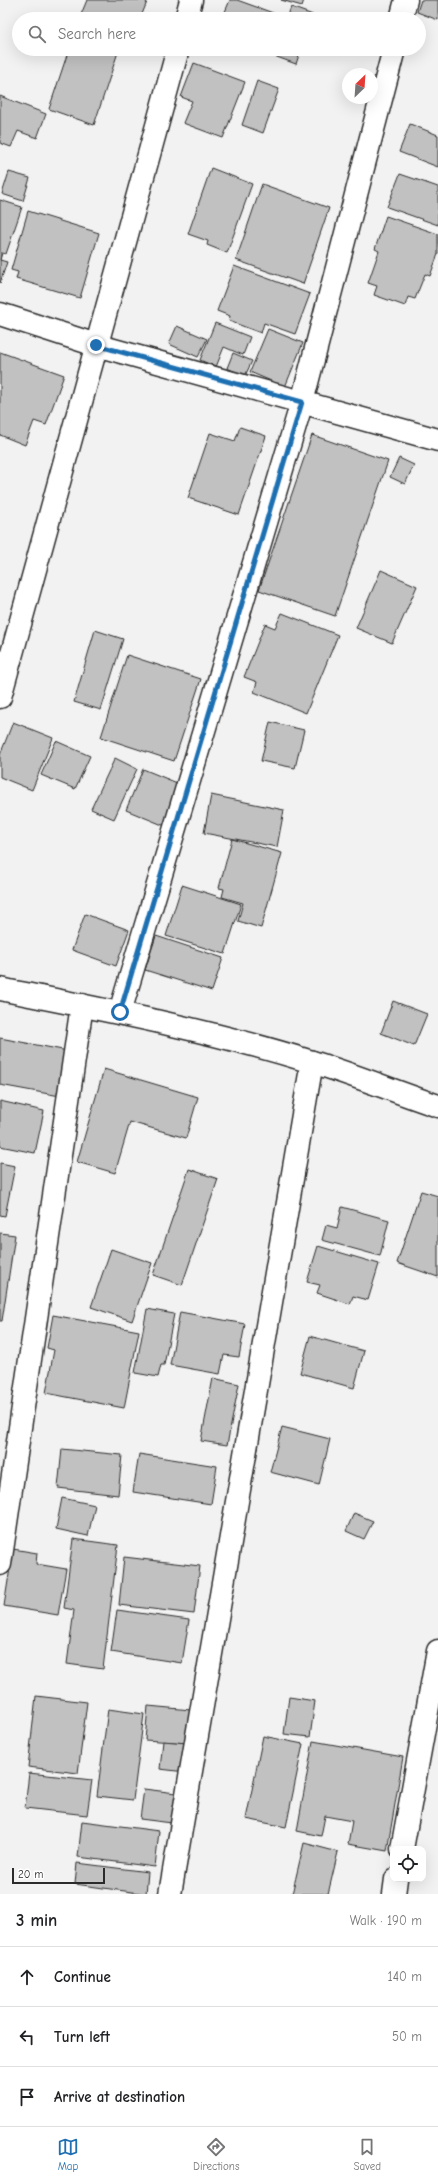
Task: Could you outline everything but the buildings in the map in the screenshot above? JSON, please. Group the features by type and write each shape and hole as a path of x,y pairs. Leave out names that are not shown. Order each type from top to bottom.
{"main road":[{"path":"188,12 191,0"},
{"path":"403,12 406,0"},
{"path":"0,697 176,56"},
{"path":"120,1012 302,402 392,56"},
{"path":"0,314 96,345 438,440"},
{"path":"0,989 120,1012 200,1031 312,1062 438,1106"},
{"path":"0,1564 82,1005"},
{"path":"170,1894 312,1062"},
{"path":"403,1846 438,1650"},
{"path":"394,1894 396,1882"}],"route":[{"path":"96,345 302,402 120,1012"}]}
